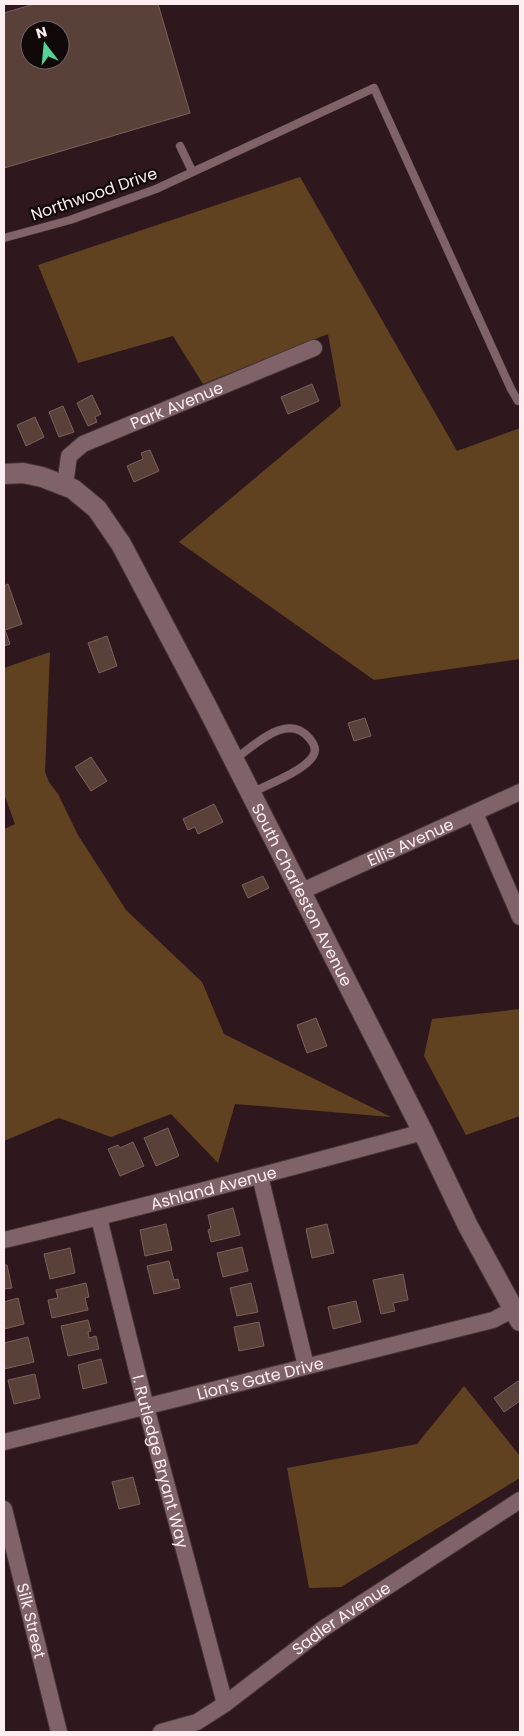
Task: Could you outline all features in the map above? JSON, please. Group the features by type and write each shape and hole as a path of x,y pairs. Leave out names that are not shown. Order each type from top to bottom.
{"street":[{"name":"Park Avenue","path":"65,485 69,456 83,444 314,348"},
{"name":"South Charleston Avenue","path":"4,474 22,473 42,477 73,489 97,508 121,544 423,1132 468,1226 518,1312"},
{"name":"Ellis Avenue","path":"300,892 520,792"},
{"path":"475,812 520,917"},
{"name":"Ashland Avenue","path":"4,1240 99,1218 423,1132"},
{"path":"260,1176 306,1366"},
{"name":"I. Rutledge Bryant Way","path":"99,1218 146,1407 225,1704"},
{"name":"Lion's Gate Drive","path":"4,1442 493,1320 518,1312"},
{"name":"Sadler Avenue","path":"161,1732 197,1722 225,1704 324,1628 520,1500"},
{"name":"Silk Street","path":"4,1509 6,1533 59,1732"}],"lane":[{"name":"Northwood Drive","path":"4,238 70,220 148,192 374,88 510,389 518,401 520,401"},
{"path":"180,146 192,171"},
{"path":"233,761 274,732 285,728 294,727 306,733 313,743 316,749 309,761 290,774 250,794"}],"shaded area":[{"path":"300,177 457,451 520,428 520,659 374,680 179,542 341,406 328,334 203,384 173,336 78,363 38,265"},
{"path":"50,652 45,772 78,835 126,910 202,982 224,1034 391,1117 235,1104 218,1163 171,1114 111,1137 59,1118 4,1141 4,829 15,824 4,794 4,668"},
{"path":"520,1009 520,1116 466,1135 424,1056 432,1019"},
{"path":"464,1386 520,1456 520,1478 341,1587 309,1588 287,1468 417,1444"}],"building":[{"path":"34,4 158,4 190,113 4,168 4,13"},
{"path":"312,384 319,401 288,414 281,397"},
{"path":"92,395 101,414 95,417 97,422 88,426 77,403"},
{"path":"63,406 74,432 59,437 49,412"},
{"path":"35,417 44,437 26,446 17,425"},
{"path":"150,450 159,471 134,482 127,466 143,459 141,453"},
{"path":"8,584 22,624 5,630 10,644 4,646 4,586"},
{"path":"107,636 117,666 99,673 88,643"},
{"path":"365,718 371,736 354,741 348,723"},
{"path":"91,757 107,781 91,791 75,767"},
{"path":"214,804 223,822 198,834 195,827 188,830 183,819"},
{"path":"263,876 269,888 248,898 242,885"},
{"path":"316,1018 327,1046 307,1053 297,1025"},
{"path":"168,1128 179,1156 156,1166 144,1138"},
{"path":"133,1142 144,1166 120,1176 108,1149 118,1145 120,1148"},
{"path":"233,1208 240,1235 211,1242 208,1230 211,1229 208,1215"},
{"path":"166,1224 172,1250 145,1256 140,1230"},
{"path":"327,1224 334,1253 312,1258 306,1229"},
{"path":"242,1247 248,1271 223,1277 217,1253"},
{"path":"70,1248 75,1273 50,1279 44,1254"},
{"path":"169,1261 174,1280 178,1279 180,1288 154,1294 147,1266"},
{"path":"4,1265 7,1265 12,1288 4,1289"},
{"path":"403,1274 408,1300 393,1303 395,1311 381,1314 373,1280"},
{"path":"86,1283 89,1297 85,1298 88,1310 52,1318 48,1300 58,1298 56,1290"},
{"path":"251,1283 258,1312 237,1316 230,1288"},
{"path":"18,1298 24,1324 4,1329 4,1302"},
{"path":"356,1301 361,1322 333,1329 328,1307"},
{"path":"88,1320 91,1331 88,1332 89,1338 96,1336 99,1349 68,1356 61,1326"},
{"path":"259,1322 264,1346 239,1351 234,1327"},
{"path":"28,1337 34,1362 4,1369 4,1343"},
{"path":"101,1359 107,1383 83,1389 78,1365"},
{"path":"35,1374 40,1398 14,1404 8,1380"},
{"path":"518,1381 520,1383 520,1401 504,1412 494,1398"},
{"path":"133,1477 140,1504 119,1509 112,1482"}]}
